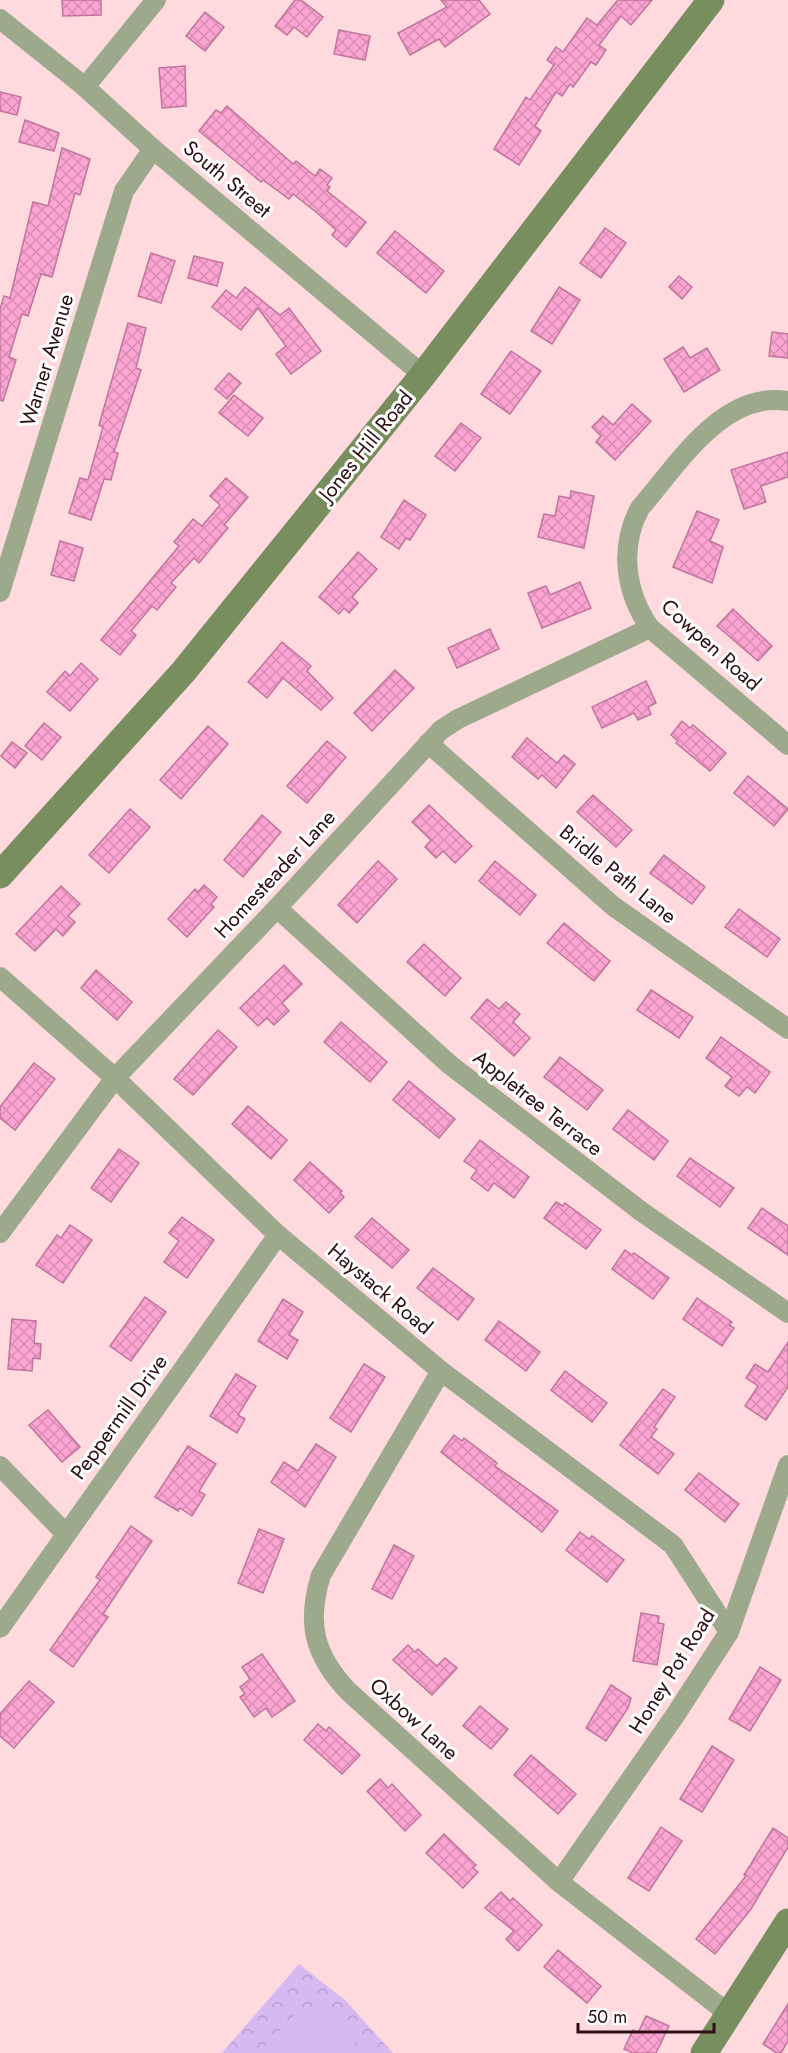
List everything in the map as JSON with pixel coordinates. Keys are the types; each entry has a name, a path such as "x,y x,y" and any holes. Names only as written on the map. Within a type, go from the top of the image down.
{"main road":[{"name":"Jones Hill Road","path":"0,875 184,671 423,375 711,0"},
{"path":"704,2053 788,1922"}],"street":[{"path":"84,87 156,0"},
{"name":"South Street","path":"0,19 84,87 153,149 423,375"},
{"name":"Warner Avenue","path":"0,592 124,191 153,149"},
{"name":"Cowpen Road","path":"788,401 757,403 736,411 711,427 640,508 632,522 628,578 638,611 650,628 788,745"},
{"name":"Homesteader Lane","path":"0,1233 115,1078 277,908 428,743 458,719 650,628"},
{"name":"Bridle Path Lane","path":"428,743 612,906 788,1029"},
{"name":"Appletree Terrace","path":"277,908 449,1064 642,1212 788,1313"},
{"name":"Haystack Road","path":"0,977 115,1078 278,1235 441,1371 673,1545 729,1632"},
{"name":"Peppermill Drive","path":"0,1628 278,1235"},
{"name":"Oxbow Lane","path":"441,1371 327,1561 313,1603 314,1634 325,1662 348,1691 559,1882 729,2014"},
{"path":"0,1466 65,1533"},
{"name":"Honey Pot Road","path":"559,1882 676,1714 729,1632 788,1466"}],"green space":[{"path":"299,1964 346,2001 393,2053 222,2053"},
{"path":"302,2007 320,2007 363,2053 260,2053"}],"building":[{"path":"62,0 101,0 101,15 63,16"},
{"path":"295,0 301,0 323,17 307,37 294,27 287,35 275,26"},
{"path":"441,0 479,0 490,14 445,47 439,39 410,55 398,33 447,7"},
{"path":"618,0 652,0 631,25 621,16 599,45 606,50 596,65 591,62 573,87 570,84 562,96 556,92 535,126 541,131 519,165 494,149 526,97 530,100 554,65 547,60 556,47 563,52 587,18 597,25"},
{"path":"205,12 224,27 205,51 186,36"},
{"path":"339,30 370,36 365,60 334,54"},
{"path":"185,66 186,106 162,108 159,68"},
{"path":"0,92 21,97 17,115 0,111"},
{"path":"227,106 293,164 296,161 315,176 320,169 332,178 327,185 330,187 327,191 366,222 346,247 332,235 336,230 316,212 293,194 289,199 263,180 261,182 199,131 216,110 221,113"},
{"path":"25,120 59,133 54,151 19,142"},
{"path":"62,148 90,159 80,195 75,193 52,277 41,274 28,316 22,314 9,357 16,360 3,401 0,400 0,309 4,296 10,298 33,202 48,206"},
{"path":"605,228 626,243 601,278 580,263"},
{"path":"395,231 444,271 426,293 377,253"},
{"path":"151,253 175,261 161,303 138,296"},
{"path":"194,256 223,263 217,286 188,278"},
{"path":"679,276 692,287 682,299 669,287"},
{"path":"245,287 280,315 289,308 321,351 291,374 276,354 286,346 258,308 241,330 212,307 226,290 236,298"},
{"path":"559,287 580,300 552,344 531,331"},
{"path":"128,323 146,328 136,368 141,370 114,452 118,453 111,480 104,479 91,520 69,513 80,478 88,480 103,427 99,425"},
{"path":"772,332 788,334 788,358 769,356"},
{"path":"683,347 690,358 707,348 720,370 684,392 664,359"},
{"path":"511,351 541,371 510,414 481,394"},
{"path":"229,373 241,383 227,399 215,389"},
{"path":"234,395 263,418 248,436 219,413"},
{"path":"632,404 651,421 615,460 596,442 601,436 592,427 603,416 613,425"},
{"path":"461,423 481,438 455,471 435,456"},
{"path":"788,452 788,477 761,486 766,502 744,509 731,470"},
{"path":"226,478 248,497 224,525 228,528 199,563 194,558 171,583 176,587 157,610 152,606 131,631 136,635 120,655 101,640 179,546 174,542 193,519 202,526 220,505 210,496"},
{"path":"571,491 594,496 584,548 538,537 544,514 555,516 559,496 570,498"},
{"path":"404,500 426,515 410,540 406,538 399,549 381,537"},
{"path":"697,511 719,520 710,541 723,547 712,583 673,567"},
{"path":"60,541 83,548 74,581 51,575"},
{"path":"358,552 377,569 352,597 358,603 349,613 344,608 339,614 319,597"},
{"path":"580,582 591,608 542,628 528,593 546,586 550,595"},
{"path":"733,609 772,646 758,661 717,626"},
{"path":"490,629 499,649 457,668 448,648"},
{"path":"282,642 311,666 307,671 333,698 321,710 283,678 267,698 248,682"},
{"path":"81,663 98,679 70,711 47,692 65,671 70,676"},
{"path":"395,670 414,688 372,731 354,713"},
{"path":"646,681 656,703 648,707 651,714 638,720 634,713 602,728 592,707"},
{"path":"682,721 690,728 693,725 726,753 710,771 676,743 678,741 671,735"},
{"path":"44,723 61,737 42,760 25,746"},
{"path":"208,726 228,744 181,799 160,780"},
{"path":"527,738 557,763 564,755 575,764 556,788 542,775 538,779 512,757"},
{"path":"327,741 346,757 307,803 287,786"},
{"path":"12,742 27,753 15,768 1,756"},
{"path":"748,776 788,809 774,826 734,793"},
{"path":"593,795 632,830 616,847 577,812"},
{"path":"429,805 472,846 455,863 443,851 436,858 425,847 431,840 412,822"},
{"path":"130,809 150,827 109,873 89,855"},
{"path":"262,815 281,832 243,877 224,860"},
{"path":"664,855 705,887 692,904 650,873"},
{"path":"378,861 397,879 357,923 338,905"},
{"path":"495,861 536,895 520,915 479,881"},
{"path":"204,885 217,897 211,904 214,907 187,937 168,919 195,889 198,892"},
{"path":"61,886 80,904 68,916 75,922 63,936 56,929 35,951 16,934"},
{"path":"739,909 780,939 767,957 725,927"},
{"path":"564,923 610,961 594,981 547,943"},
{"path":"424,944 461,978 445,996 407,962"},
{"path":"284,965 302,984 282,1003 289,1011 274,1025 267,1018 258,1026 240,1008"},
{"path":"96,970 132,1002 117,1020 81,988"},
{"path":"651,990 693,1017 679,1038 637,1010"},
{"path":"487,999 499,1009 506,1002 520,1014 513,1022 530,1038 514,1056 471,1018"},
{"path":"341,1022 387,1062 370,1082 324,1042"},
{"path":"218,1030 237,1047 193,1095 174,1079"},
{"path":"721,1037 770,1072 755,1093 747,1087 739,1096 725,1086 732,1077 706,1058"},
{"path":"560,1057 603,1090 587,1110 544,1077"},
{"path":"34,1063 55,1079 15,1130 0,1118 0,1107"},
{"path":"409,1081 455,1119 439,1138 393,1100"},
{"path":"248,1106 287,1140 271,1159 232,1124"},
{"path":"628,1110 668,1141 654,1160 613,1129"},
{"path":"480,1140 529,1177 514,1198 494,1183 488,1191 471,1178 477,1170 464,1161"},
{"path":"119,1149 139,1163 111,1202 91,1188"},
{"path":"690,1158 734,1188 720,1207 677,1176"},
{"path":"310,1162 342,1191 340,1193 344,1197 329,1213 294,1180"},
{"path":"556,1202 563,1206 565,1203 601,1230 586,1249 544,1218"},
{"path":"762,1208 788,1226 788,1255 748,1228"},
{"path":"182,1217 214,1240 187,1278 164,1262 179,1241 169,1233"},
{"path":"372,1218 409,1250 392,1268 355,1237"},
{"path":"70,1225 92,1240 63,1283 36,1265 57,1235 61,1238"},
{"path":"625,1250 632,1255 634,1253 669,1278 653,1299 612,1269"},
{"path":"433,1268 474,1299 458,1320 417,1288"},
{"path":"145,1297 166,1312 131,1361 110,1346"},
{"path":"697,1298 732,1322 729,1325 734,1328 722,1346 683,1319"},
{"path":"283,1299 303,1312 289,1335 298,1340 287,1359 258,1341"},
{"path":"12,1319 36,1321 34,1343 41,1344 40,1359 33,1358 32,1371 8,1369"},
{"path":"499,1321 540,1352 526,1371 485,1340"},
{"path":"788,1342 788,1387 766,1420 745,1406 758,1386 746,1378 755,1364 768,1372"},
{"path":"364,1364 385,1377 351,1432 330,1418"},
{"path":"565,1371 607,1403 592,1422 551,1390"},
{"path":"236,1374 256,1386 238,1415 245,1419 237,1433 210,1416"},
{"path":"663,1389 675,1397 654,1427 657,1429 651,1437 674,1454 658,1474 620,1445"},
{"path":"48,1410 80,1447 62,1462 29,1425"},
{"path":"454,1435 462,1441 464,1438 497,1463 495,1466 558,1511 542,1532 441,1452"},
{"path":"316,1444 336,1457 305,1507 271,1482 284,1462 298,1471"},
{"path":"188,1446 216,1464 199,1491 205,1495 192,1516 180,1508 178,1511 155,1497"},
{"path":"699,1473 739,1504 725,1522 685,1490"},
{"path":"131,1526 152,1541 103,1614 108,1617 73,1667 50,1650 100,1580 96,1577"},
{"path":"259,1529 284,1539 263,1593 238,1583"},
{"path":"580,1532 589,1539 592,1536 624,1560 607,1582 566,1550"},
{"path":"394,1545 414,1556 392,1599 372,1589"},
{"path":"641,1613 659,1616 658,1623 664,1624 657,1665 633,1661"},
{"path":"408,1645 415,1652 418,1649 437,1666 445,1658 457,1668 432,1695 393,1660"},
{"path":"262,1654 295,1701 272,1717 266,1708 254,1717 240,1697 245,1694 240,1687 250,1679 242,1667"},
{"path":"760,1667 781,1680 750,1731 729,1719"},
{"path":"29,1681 54,1702 14,1748 0,1736 0,1714"},
{"path":"611,1685 631,1698 628,1708 606,1741 586,1728"},
{"path":"480,1706 508,1729 491,1749 463,1726"},
{"path":"318,1724 326,1731 329,1727 360,1755 342,1774 304,1740"},
{"path":"712,1746 734,1760 702,1812 680,1799"},
{"path":"531,1755 576,1794 558,1814 514,1775"},
{"path":"380,1779 388,1788 392,1784 421,1815 405,1831 367,1791"},
{"path":"661,1827 682,1841 649,1891 628,1878"},
{"path":"773,1828 788,1838 788,1847 751,1909 715,1954 696,1939 746,1876 744,1875"},
{"path":"444,1834 476,1865 473,1868 478,1872 463,1888 426,1853"},
{"path":"501,1892 510,1901 513,1898 542,1925 518,1951 506,1939 514,1931 485,1908"},
{"path":"558,1950 601,1986 587,2003 544,1967"},
{"path":"788,2004 788,2041 781,2053 777,2053 763,2044"},
{"path":"646,2016 669,2026 656,2053 633,2053 624,2049 633,2030 638,2033"}]}
